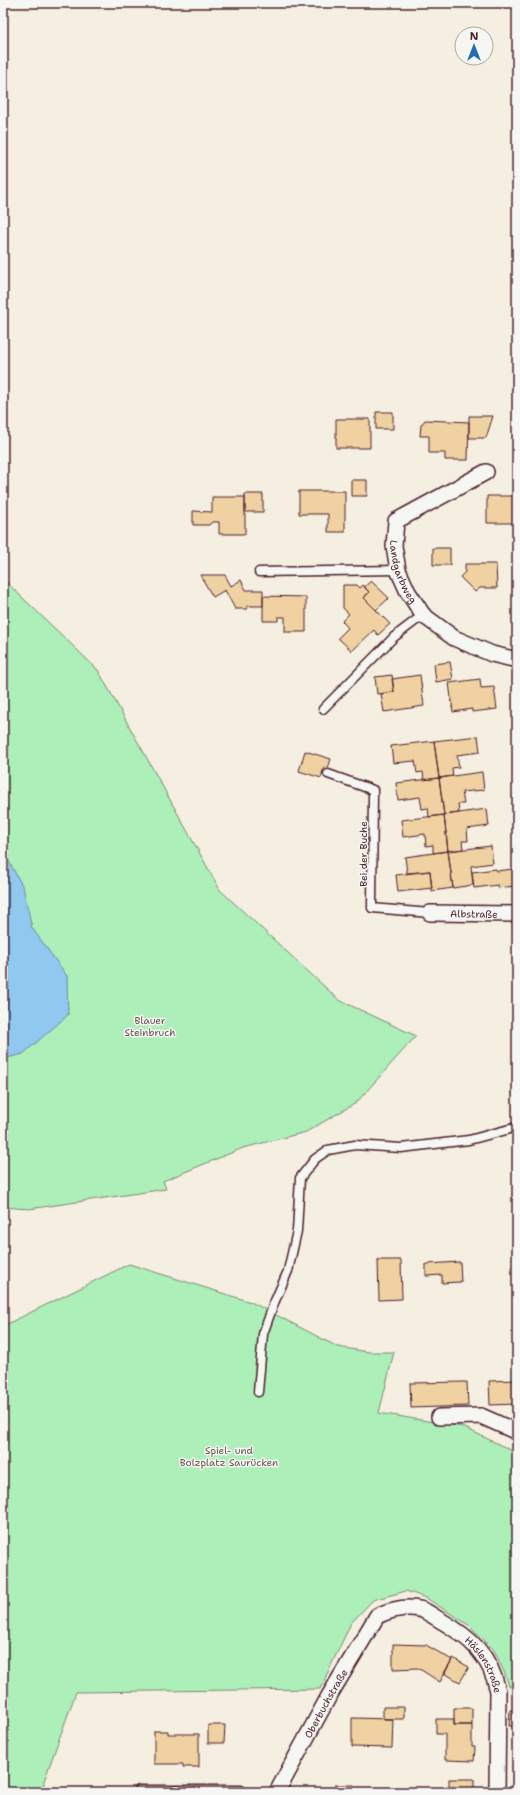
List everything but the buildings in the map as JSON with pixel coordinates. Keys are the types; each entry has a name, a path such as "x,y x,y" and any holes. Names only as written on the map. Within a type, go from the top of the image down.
{"street":[{"name":"Landgarbweg","path":"486,472 396,520 394,546 398,570 408,592 423,616 454,638 492,654 517,660"},
{"name":"Albstraße","path":"430,913 517,914"},
{"path":"439,1417 481,1416 517,1432"},
{"name":"Häslenstraße","path":"377,1616 390,1610 405,1607 420,1609 461,1633 483,1653 495,1675 498,1691 497,1792"},
{"name":"Oberbuchstraße","path":"277,1792 329,1696 377,1616"}],"lane":[{"path":"259,572 398,570"},
{"path":"323,709 394,637 423,616"},
{"name":"Bei der Buche","path":"328,774 373,790 372,908 430,913"},
{"path":"258,1392 263,1334 274,1303 288,1271 297,1231 300,1178 315,1159 328,1150 355,1145 401,1148 469,1140 517,1127"},
{"path":"139,1790 241,1790 244,1792"}],"green space":[{"name":"Blauer Steinbruch","path":"3,579 98,670 220,890 339,1000 416,1036 356,1103 306,1132 243,1148 163,1181 166,1189 29,1209 3,1207"},
{"name":"Spiel- und Bolzplatz Saurücken","path":"129,1264 251,1302 338,1347 368,1352 394,1352 379,1413 463,1427 517,1453 517,1686 509,1686 494,1650 470,1626 426,1598 406,1591 373,1600 351,1623 320,1689 76,1692 44,1781 44,1792 3,1792 3,1326"}],"water":[{"path":"3,851 23,887 32,928 67,976 68,1015 23,1054 3,1059"}]}
